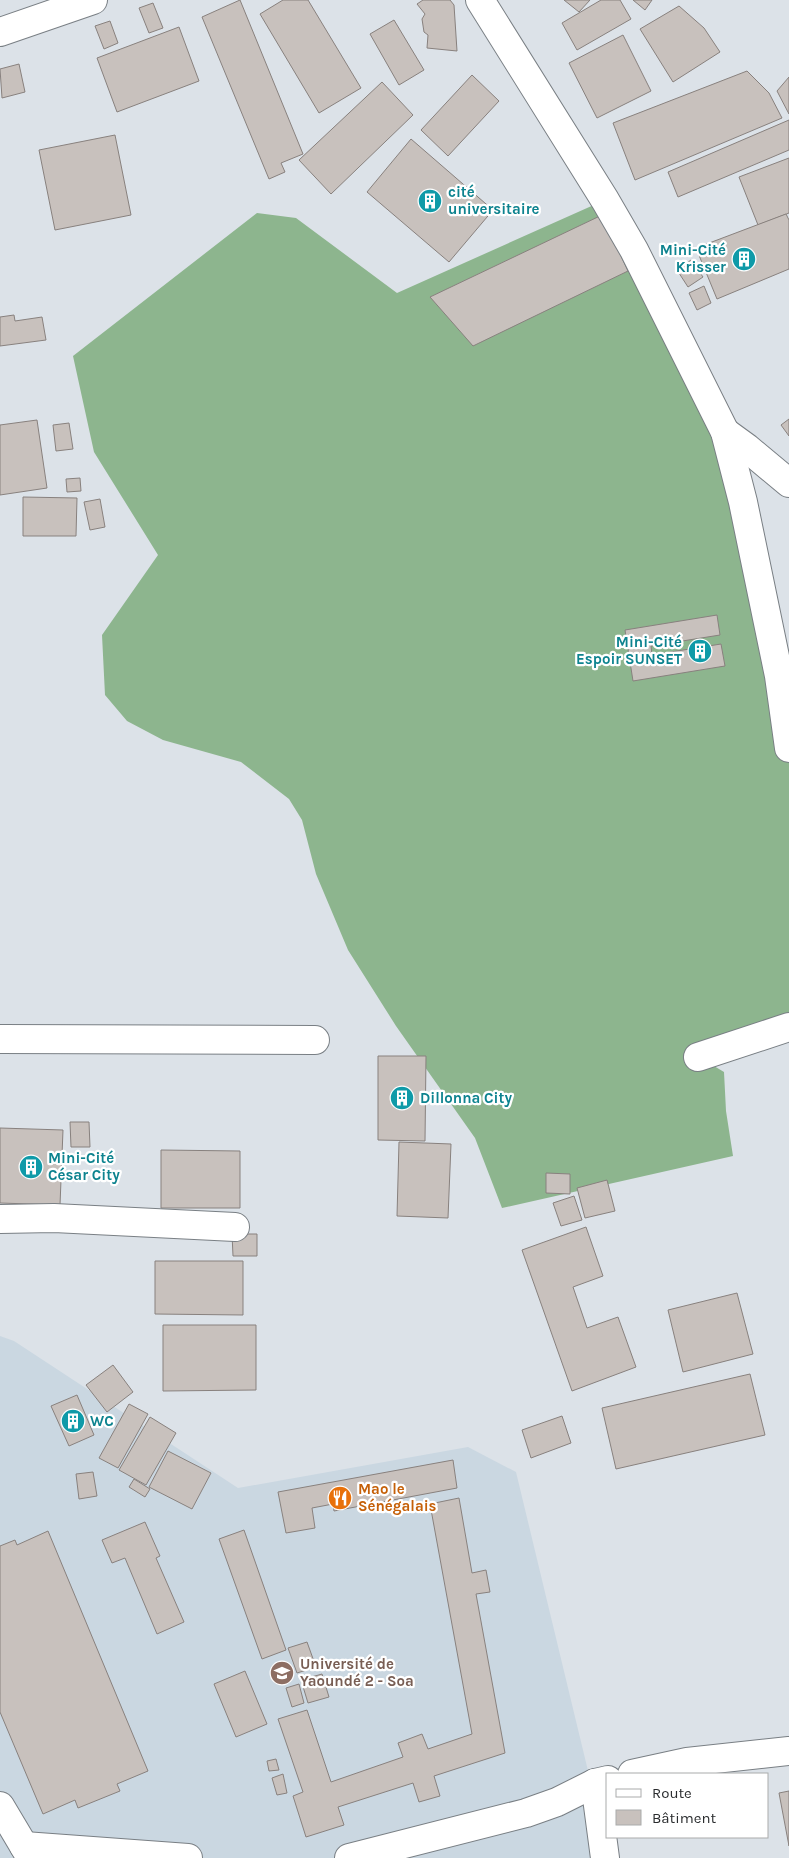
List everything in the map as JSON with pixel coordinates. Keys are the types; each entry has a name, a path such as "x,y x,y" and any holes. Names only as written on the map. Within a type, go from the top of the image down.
{"street":[{"path":"0,32 93,0"},
{"path":"480,0 605,200 634,250 725,432 744,502 779,676 789,748"},
{"path":"725,432 789,483"},
{"path":"698,1057 789,1027"},
{"path":"0,1039 315,1040"},
{"path":"0,1219 54,1218 236,1227"},
{"path":"637,1773 687,1762 789,1751"},
{"path":"349,1858 526,1813 556,1802 602,1781 605,1858"},
{"path":"0,1806 28,1852 188,1858"}],"shaded area":[{"name":"Université de Yaoundé 2 - Soa","path":"0,1336 14,1341 238,1488 468,1447 516,1472 609,1858 0,1858"}],"green space":[{"path":"605,200 719,416 789,748 789,1027 699,1057 724,1072 726,1111 733,1156 502,1208 475,1138 396,1026 348,950 316,874 302,820 289,799 241,762 163,740 127,721 105,695 102,635 158,555 94,452 73,356 257,213 296,218 397,293"}],"building":[{"path":"240,0 303,154 281,163 285,172 269,179 202,17"},
{"path":"283,0 308,0 361,88 319,113 260,14"},
{"path":"423,0 450,0 454,5 457,51 427,48 428,35 424,32 422,19 425,14 417,4"},
{"path":"564,0 590,0 579,12"},
{"path":"601,0 620,0 631,19 577,50 562,23"},
{"path":"633,0 652,0 645,10"},
{"path":"153,3 163,28 149,33 139,8"},
{"path":"679,6 704,28 720,52 673,82 640,29"},
{"path":"394,20 424,70 399,85 370,34"},
{"path":"110,21 118,43 104,49 95,26"},
{"path":"179,27 199,81 117,112 97,58"},
{"path":"623,35 651,91 597,118 569,63"},
{"path":"19,64 25,92 2,98 0,69"},
{"path":"747,71 769,93 782,118 635,180 613,123"},
{"path":"472,75 499,101 448,156 421,130"},
{"path":"789,77 789,114 777,91"},
{"path":"382,82 413,115 331,194 299,160"},
{"path":"789,120 789,150 678,197 668,172"},
{"path":"115,135 131,215 55,230 39,150"},
{"name":"cité universitaire","path":"411,139 493,210 449,262 367,192"},
{"path":"789,158 789,213 758,225 739,177"},
{"name":"Mini-Cité Krisser","path":"786,214 789,220 789,269 717,299 696,248"},
{"path":"602,215 628,271 473,346 430,297"},
{"path":"691,260 703,277 688,287 677,270"},
{"path":"704,286 711,303 697,310 689,293"},
{"path":"14,315 15,321 42,317 46,340 0,346 0,317"},
{"path":"789,419 789,436 781,425"},
{"path":"37,420 47,488 0,495 0,425"},
{"path":"69,423 73,449 56,451 53,425"},
{"path":"80,478 81,491 67,492 66,479"},
{"path":"23,497 77,498 76,536 23,536"},
{"path":"100,499 105,527 90,530 84,502"},
{"name":"Mini-Cité Espoir SUNSET","path":"717,615 720,635 651,646 652,655 721,644 725,666 633,681 625,630"},
{"name":"Dillonna City","path":"378,1056 426,1056 425,1141 378,1140"},
{"path":"70,1122 89,1122 90,1147 71,1147"},
{"name":"Mini-Cité César City","path":"0,1128 63,1130 60,1205 0,1203"},
{"path":"399,1142 451,1144 448,1218 397,1216"},
{"path":"161,1150 240,1151 240,1208 161,1208"},
{"path":"546,1173 570,1174 570,1194 546,1193"},
{"path":"607,1180 615,1211 585,1218 577,1188"},
{"path":"574,1196 582,1220 561,1226 553,1203"},
{"path":"586,1227 603,1276 573,1287 587,1328 618,1317 636,1367 572,1391 522,1250"},
{"path":"232,1234 257,1234 257,1256 233,1256"},
{"path":"155,1261 243,1261 243,1315 155,1314"},
{"path":"737,1293 753,1354 683,1372 668,1310"},
{"path":"163,1325 256,1325 256,1390 163,1391"},
{"path":"113,1365 133,1392 107,1412 86,1385"},
{"path":"750,1374 765,1435 616,1469 602,1408"},
{"name":"WC","path":"77,1395 94,1435 69,1446 51,1406"},
{"path":"129,1404 148,1414 118,1468 99,1458"},
{"path":"562,1416 571,1443 531,1458 522,1430"},
{"path":"150,1417 176,1433 146,1485 119,1470"},
{"path":"168,1451 211,1473 192,1509 149,1487"},
{"name":"Mao le Sénégalais","path":"453,1460 457,1488 334,1511 333,1504 312,1508 315,1528 286,1533 278,1492"},
{"path":"93,1472 97,1496 79,1499 76,1474"},
{"path":"134,1479 150,1489 145,1497 129,1487"},
{"path":"459,1498 472,1573 486,1570 490,1592 476,1594 505,1753 434,1776 440,1796 419,1802 413,1783 338,1807 344,1825 306,1837 293,1796 303,1792 278,1719 307,1710 331,1782 403,1757 398,1743 422,1734 428,1749 472,1734 430,1504"},
{"path":"145,1522 160,1556 156,1558 184,1622 157,1634 125,1558 112,1563 102,1540"},
{"path":"244,1530 286,1650 262,1659 219,1539"},
{"path":"48,1531 148,1771 117,1784 120,1791 78,1808 75,1800 43,1814 0,1712 0,1546 15,1540 17,1545"},
{"path":"307,1642 316,1667 297,1673 288,1648"},
{"path":"245,1671 267,1724 236,1737 214,1684"},
{"path":"322,1674 329,1697 308,1703 301,1680"},
{"path":"299,1684 304,1703 292,1707 286,1688"},
{"path":"276,1759 279,1770 269,1771 267,1761"},
{"path":"283,1774 287,1793 277,1795 272,1778"},
{"path":"789,1791 789,1846 779,1793"}],"place":[{"name":"cité universitaire","path":"430,201"},
{"name":"Mini-Cité Krisser","path":"744,259"},
{"name":"Mini-Cité Espoir SUNSET","path":"700,651"},
{"name":"Dillonna City","path":"402,1098"},
{"name":"Mini-Cité César City","path":"31,1167"},
{"name":"WC","path":"73,1421"},
{"name":"Mao le Sénégalais","path":"340,1498"},
{"name":"Université de Yaoundé 2 - Soa","path":"282,1673"}]}
